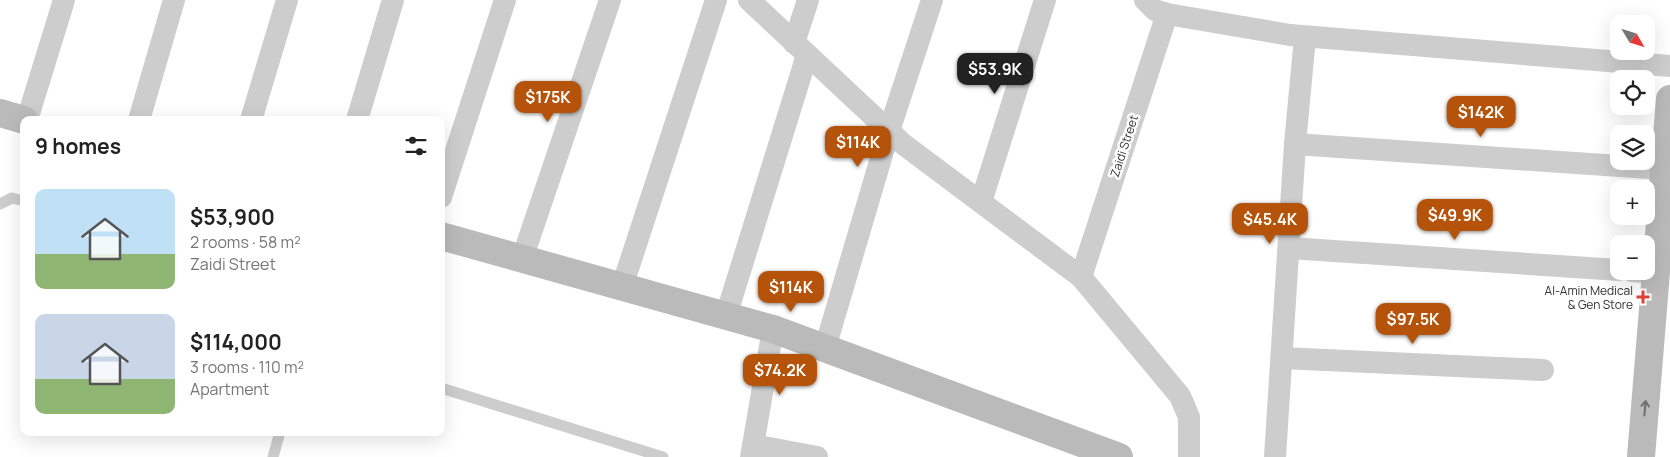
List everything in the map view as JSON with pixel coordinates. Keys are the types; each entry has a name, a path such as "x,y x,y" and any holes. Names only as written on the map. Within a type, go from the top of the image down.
{"street":[{"path":"26,116 64,0"},
{"path":"140,116 174,0"},
{"path":"252,116 287,0"},
{"path":"358,116 393,0"},
{"path":"445,185 505,0"},
{"path":"522,259 610,0"},
{"path":"622,287 716,0"},
{"path":"726,316 801,49 808,0"},
{"path":"825,348 889,131 932,0"},
{"path":"981,202 1045,0"},
{"path":"1145,0 1155,10 1167,14 1304,37 1670,66"},
{"path":"754,3 889,131 1082,277 1180,396 1189,417 1189,457"},
{"name":"Zaidi Street","path":"1082,277 1167,14"},
{"path":"1275,457 1295,144 1304,37"},
{"path":"1651,235 1664,169 1670,99"},
{"path":"0,113 20,119"},
{"path":"1295,144 1664,169"},
{"path":"445,237 773,329 1119,457"},
{"path":"1289,248 1610,269"},
{"path":"1641,457 1644,280"},
{"path":"773,329 752,451 816,457"},
{"path":"1282,358 1543,370"}],"lane":[{"path":"0,204 12,198 20,200"},
{"path":"445,389 663,457"},
{"path":"273,457 279,436"}],"place":[{"name":"Al-Amin Medical & Gen Store","path":"1643,297"}]}
